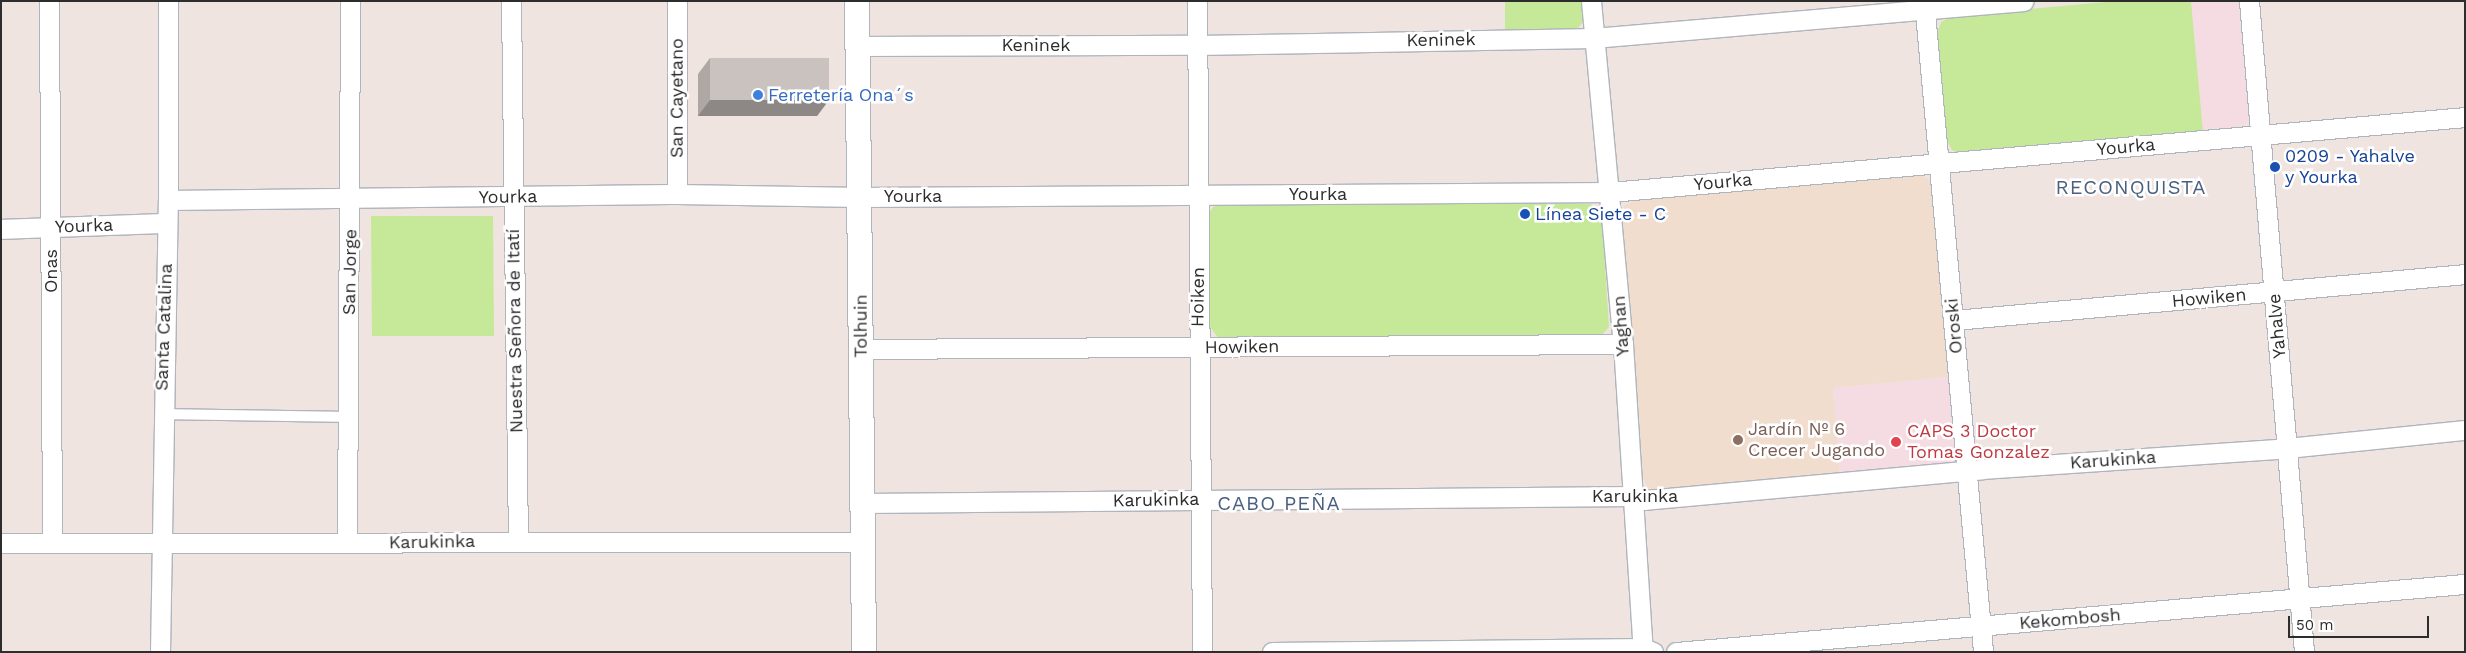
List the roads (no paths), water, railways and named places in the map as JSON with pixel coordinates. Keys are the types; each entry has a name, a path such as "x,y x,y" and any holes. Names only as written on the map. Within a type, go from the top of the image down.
{"street":[{"name":"Onas","path":"49,1 52,541"},
{"name":"Santa Catalina","path":"160,652 162,414 168,200 168,1"},
{"name":"San Jorge","path":"347,542 350,1"},
{"name":"Nuestra Señora de Itatí","path":"511,1 518,541"},
{"name":"San Cayetano","path":"677,1 677,194"},
{"name":"Tolhuin","path":"857,1 864,652"},
{"name":"Hoiken","path":"1197,1 1198,348 1202,652"},
{"name":"Yaghan","path":"1591,1 1623,344 1632,496 1646,651"},
{"name":"Keninek","path":"858,46 1197,45 1594,38 1924,6 2023,1"},
{"name":"Yahalve","path":"2249,1 2304,652"},
{"name":"Oroski","path":"1924,6 1983,652"},
{"name":"Yourka","path":"168,200 350,200 677,194 860,197 1610,192 2465,117"},
{"name":"Yourka","path":"1,229 167,223"},
{"name":"Howiken","path":"1954,320 2465,274"},
{"name":"Howiken","path":"862,350 1623,344"},
{"name":"Karukinka","path":"863,503 1632,496 1644,500 1967,472 2287,448 2465,430"},
{"name":"Karukinka","path":"1,543 52,541 862,542"},
{"name":"Kekombosh","path":"1676,652 2300,600 2465,584"},
{"path":"1272,652 1646,651"}],"lane":[{"path":"162,414 348,417"}],"place":[{"name":"Ferretería Ona´s","path":"758,95"},
{"name":"0209 - Yahalve y Yourka","path":"2275,167"},
{"name":"Línea Siete - C","path":"1525,214"},
{"name":"Jardín Nº 6 Crecer Jugando","path":"1738,440"},
{"name":"CAPS 3 Doctor Tomas Gonzalez","path":"1896,442"}],"district":[{"name":"RECONQUISTA","path":"2131,187"},
{"name":"CABO PEÑA","path":"1279,503"}]}
